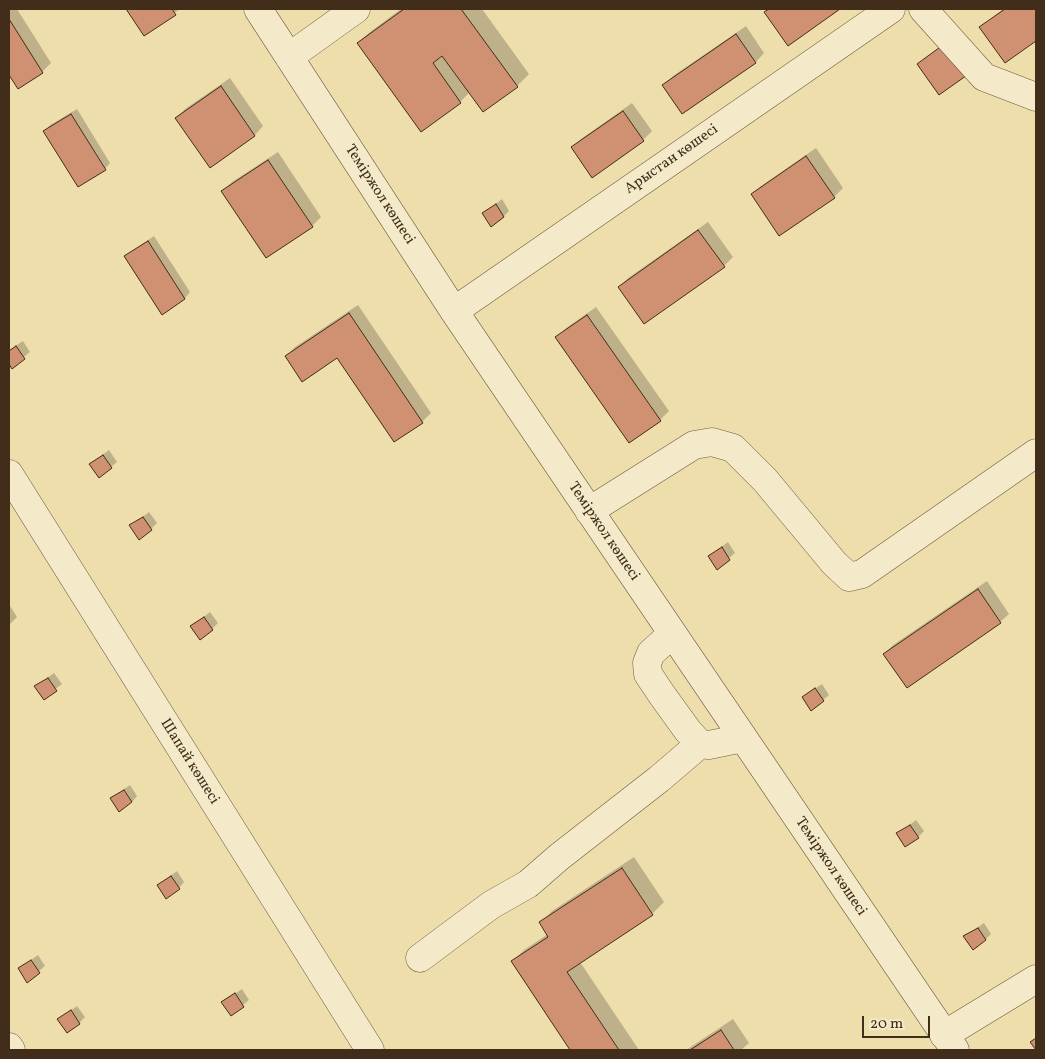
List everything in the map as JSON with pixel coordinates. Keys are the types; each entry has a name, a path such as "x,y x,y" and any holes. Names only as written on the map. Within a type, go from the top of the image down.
{"street":[{"name":"Теміржол көшесі","path":"258,9 454,311 949,1043"},
{"path":"289,57 356,9"},
{"name":"Арыстан көшесі","path":"454,311 890,9"},
{"path":"923,9 984,77 1036,96"},
{"path":"589,511 694,445 712,442 733,448 765,480 834,563 849,577 862,574 1036,453"},
{"name":"Шапай көшесі","path":"9,474 370,1050"},
{"path":"672,634 651,653 646,663 648,674 688,732 700,744 709,745 743,738"},
{"path":"420,958 491,905 528,884 700,744"},
{"path":"949,1043 1036,979"}],"building":[{"path":"126,9 172,9 176,15 144,36"},
{"path":"404,9 461,9 518,87 483,112 442,56 433,63 461,103 421,132 357,43"},
{"path":"769,9 840,9 788,46 764,12"},
{"path":"1005,9 1036,9 1036,41 1005,63 979,27"},
{"path":"9,19 43,73 18,89 9,75"},
{"path":"736,34 756,63 682,114 662,85"},
{"path":"947,42 970,73 939,95 917,64"},
{"path":"221,86 255,136 210,168 175,118"},
{"path":"623,111 644,141 592,178 571,147"},
{"path":"71,114 106,170 78,187 43,131"},
{"path":"806,156 835,198 779,236 751,194"},
{"path":"268,160 313,227 266,258 221,191"},
{"path":"496,204 504,217 491,227 482,213"},
{"path":"698,230 725,267 644,324 618,287"},
{"path":"148,241 185,299 162,315 124,256"},
{"path":"349,313 423,423 394,442 337,358 302,382 285,356"},
{"path":"587,315 661,421 629,443 555,337"},
{"path":"16,346 25,359 12,369 9,364 9,351"},
{"path":"103,455 112,468 99,478 89,464"},
{"path":"143,517 152,530 139,540 129,525"},
{"path":"722,547 730,560 717,570 708,556"},
{"path":"978,589 1001,623 907,688 883,654"},
{"path":"204,617 213,630 200,640 190,626"},
{"path":"48,678 57,691 44,700 34,686"},
{"path":"815,688 824,701 811,711 802,697"},
{"path":"124,790 132,802 119,812 110,798"},
{"path":"910,825 919,838 905,847 896,833"},
{"path":"622,868 653,915 567,972 619,1050 570,1050 511,961 548,937 539,922"},
{"path":"171,876 180,889 166,899 157,885"},
{"path":"978,928 986,940 973,950 963,936"},
{"path":"31,960 40,973 27,983 18,968"},
{"path":"235,993 244,1007 231,1016 221,1002"},
{"path":"71,1010 80,1024 67,1033 57,1019"},
{"path":"721,1030 734,1050 690,1050"},
{"path":"1036,1038 1036,1050 1030,1042"}]}
